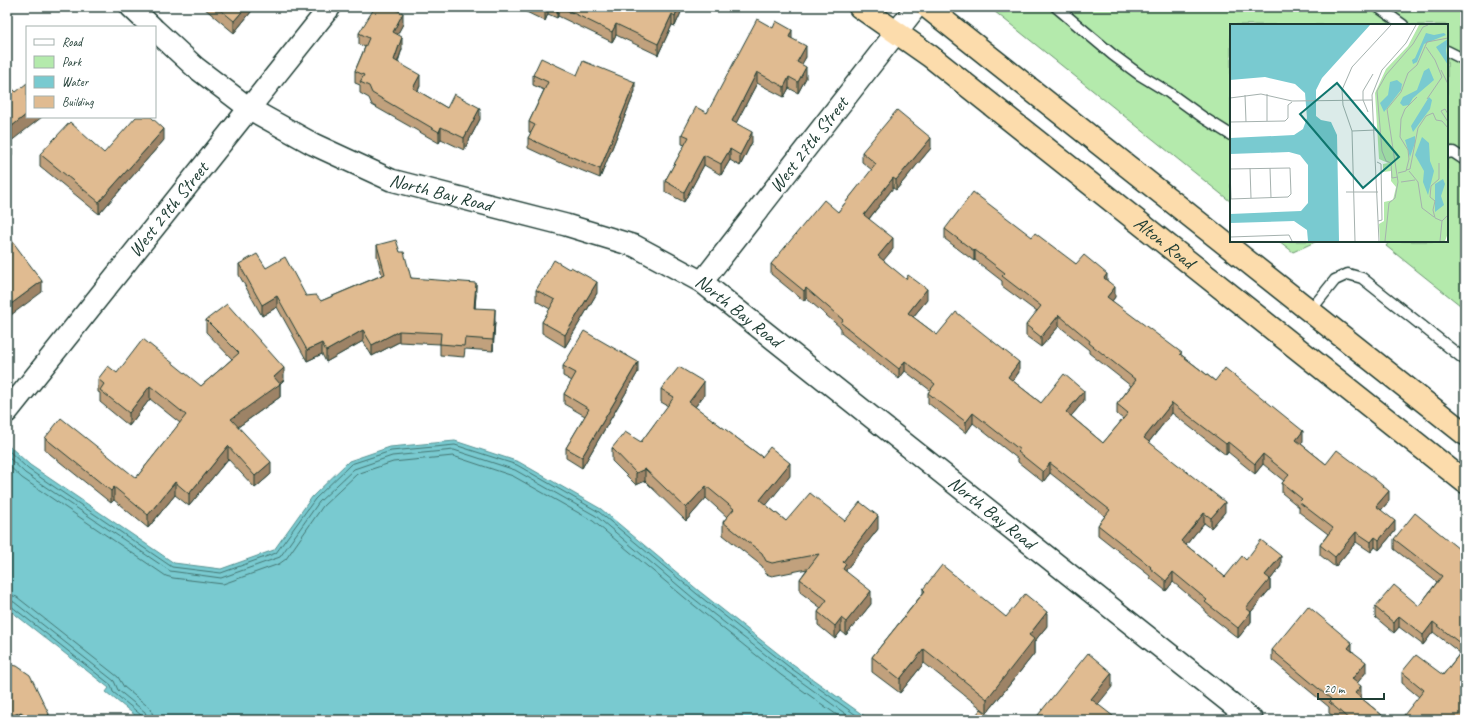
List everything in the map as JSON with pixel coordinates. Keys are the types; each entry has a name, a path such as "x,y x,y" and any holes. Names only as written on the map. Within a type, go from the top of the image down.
{"highway":[{"name":"Alton Road","path":"860,7 897,31 936,60 1465,482"},
{"name":"Alton Road","path":"927,7 1465,434"}],"street":[{"path":"131,7 151,26"},
{"name":"West 29th Street","path":"7,412 330,7"},
{"name":"West 27th Street","path":"702,282 916,7"},
{"name":"North Bay Road","path":"156,31 194,67 250,109 313,144 392,180 566,225 636,246 702,282 1252,720"}],"lane":[{"path":"1056,7 1113,55 1140,75 1168,92 1230,134"},
{"path":"1378,7 1402,24"},
{"path":"1448,52 1465,60"},
{"path":"1448,153 1453,152 1465,160"},
{"path":"1310,311 1335,280 1348,274 1362,278 1465,360"}],"green space":[{"path":"989,7 1465,7 1465,309 1386,246 1389,242 1448,242 1448,24 1230,24 1230,201"},
{"path":"1280,242 1315,242 1293,252"}],"water":[{"path":"455,441 519,462 601,509 699,591 790,663 870,720 141,720 106,692 109,688 7,608 7,444 30,465 174,563 221,569 274,550 312,497 349,461 390,447"}],"building":[{"path":"217,7 246,7 234,21"},
{"path":"375,7 390,7 403,13 393,32 402,37 394,60 420,75 413,88 447,108 454,94 480,108 464,138 441,127 439,132 372,93 369,86 360,82 364,75 355,71 369,38 359,33"},
{"path":"538,7 547,7 545,10"},
{"path":"561,7 678,7 675,16 672,14 658,44 616,24 612,32"},
{"path":"757,19 773,28 776,21 792,30 789,37 806,46 797,62 806,67 798,82 789,77 784,87 757,72 732,121 752,132 740,155 730,149 721,164 704,155 684,192 665,181 689,137 682,134 696,107 707,113"},
{"path":"541,58 577,75 583,61 635,82 600,169 528,138 535,125 529,122 548,82 533,75"},
{"path":"26,84 26,115 7,130 7,90 11,87 16,92"},
{"path":"897,110 931,138 896,180 893,178 864,215 893,238 878,256 906,279 908,275 927,289 908,313 937,335 956,312 1019,362 1008,377 1041,403 1064,374 1084,391 1066,412 1103,443 1128,413 1117,404 1136,380 1089,343 1090,341 1059,315 1041,337 1026,325 1041,306 1002,276 1005,273 945,229 973,192 1032,237 1035,233 1076,264 1084,255 1107,274 1104,278 1115,287 1107,297 1182,353 1180,354 1215,381 1225,368 1303,431 1296,440 1326,464 1337,450 1389,491 1376,506 1395,521 1379,540 1375,537 1371,542 1356,532 1335,557 1320,545 1333,528 1299,502 1302,499 1282,483 1289,475 1263,454 1255,464 1228,442 1226,444 1172,403 1144,438 1225,502 1211,518 1204,513 1181,541 1225,577 1242,556 1246,560 1261,540 1281,556 1265,575 1270,579 1246,608 1251,612 1238,628 1205,602 1207,600 1173,572 1166,581 1150,568 1151,567 1098,525 1110,510 1050,463 1043,472 1018,452 1020,450 973,413 966,422 928,393 935,384 905,361 899,369 841,323 843,320 806,288 804,291 771,264 824,200 838,212 876,164 862,152"},
{"path":"135,118 152,118 164,129 99,202 40,154 70,122 104,153"},
{"path":"7,135 12,141 7,144"},
{"path":"7,234 42,281 7,307"},
{"path":"396,240 400,252 404,252 411,278 476,283 474,308 495,309 493,340 465,338 464,346 440,344 441,333 399,331 372,345 363,330 326,351 322,343 307,350 277,296 262,305 239,264 257,254 266,268 285,257 306,296 316,295 321,301 385,274 377,245"},
{"path":"554,260 569,269 571,267 597,282 565,335 542,322 555,300 536,290"},
{"path":"227,304 284,368 274,377 280,384 231,419 271,462 255,476 228,446 189,494 175,482 148,515 114,487 111,491 45,438 61,418 136,478 186,415 150,386 129,413 100,390 104,384 98,379 108,366 117,373 143,339 201,386 239,353 206,320"},
{"path":"584,331 638,362 582,457 566,448 589,409 564,394 576,373 563,366"},
{"path":"679,367 704,382 689,402 762,457 770,447 790,463 760,500 786,521 810,493 845,521 860,502 878,516 843,562 846,564 843,569 871,591 846,622 841,618 835,626 818,612 827,600 800,579 819,554 772,563 766,561 762,553 723,522 734,509 706,486 686,508 645,469 636,473 612,448 625,432 641,442 674,397 661,389"},
{"path":"1415,513 1465,554 1465,647 1433,622 1423,635 1399,616 1394,623 1375,607 1394,585 1419,606 1442,576 1394,539"},
{"path":"942,565 1006,617 1025,594 1047,612 1029,635 1034,639 987,699 924,649 900,679 872,657 925,591 923,589"},
{"path":"1308,606 1352,643 1348,648 1366,662 1352,679 1361,686 1355,693 1388,720 1350,720 1329,702 1331,699 1272,650"},
{"path":"1465,647 1465,720 1400,720 1424,690 1402,672 1416,655 1443,675"},
{"path":"1088,653 1112,673 1091,699 1118,720 1034,720"},
{"path":"7,664 17,666 30,675 49,714 45,720 32,720 21,712 7,717"},
{"path":"981,709 995,720 972,720"}]}
